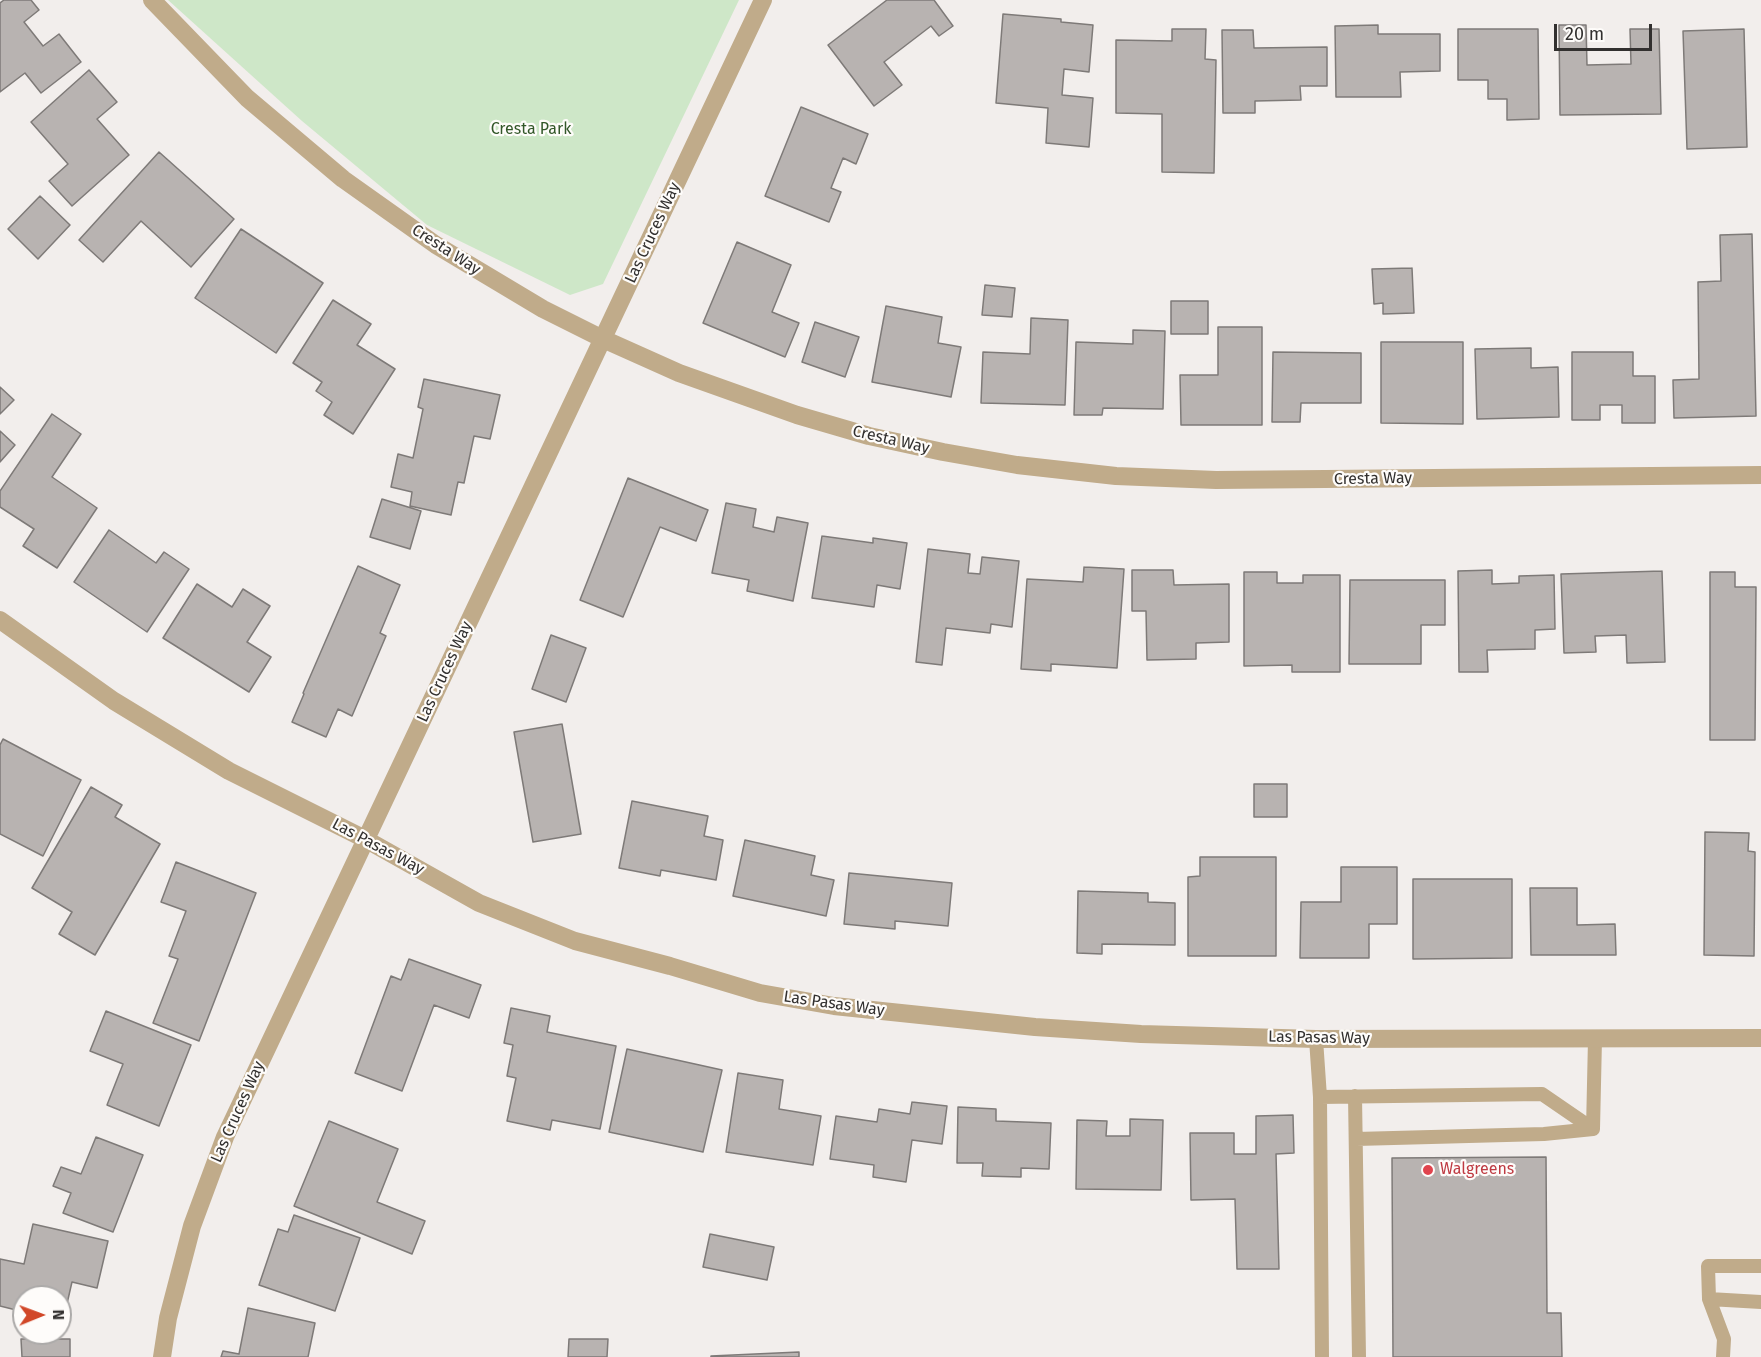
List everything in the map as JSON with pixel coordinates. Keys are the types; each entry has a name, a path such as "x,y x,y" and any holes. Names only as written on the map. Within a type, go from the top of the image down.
{"street":[{"name":"Cresta Way","path":"152,0 247,98 343,179 436,245 543,309 603,339 679,374 797,415 869,436 943,452 1017,465 1116,476 1216,480 1761,475"},
{"name":"Las Cruces Way","path":"162,1357 168,1318 192,1227 225,1137 763,0"},
{"name":"Las Pasas Way","path":"0,620 114,701 229,771 365,839 479,903 575,941 760,993 834,1006 1035,1027 1141,1034 1317,1039 1761,1038"}],"lane":[{"path":"1317,1039 1320,1097 1322,1357"},
{"path":"1593,1129 1595,1039"},
{"path":"1320,1097 1542,1094 1593,1129"},
{"path":"1355,1096 1359,1357"},
{"path":"1356,1138 1544,1134 1593,1129"},
{"path":"1723,1357 1724,1339 1709,1299 1708,1266 1761,1266"},
{"path":"1709,1299 1761,1302"}],"green space":[{"name":"Cresta Park","path":"168,0 739,0 603,284 570,295 427,225 302,121"}],"building":[{"path":"4,0 31,0 39,10 24,22 43,46 59,34 81,62 41,93 25,73 0,92 0,3"},
{"path":"887,0 934,0 953,26 939,36 931,26 884,62 902,85 874,106 828,45"},
{"path":"1003,14 1061,19 1061,22 1093,25 1089,72 1064,69 1062,95 1093,98 1089,147 1046,143 1048,108 996,103"},
{"path":"1378,25 1378,34 1440,34 1440,71 1400,72 1401,97 1336,97 1335,26"},
{"path":"1559,25 1586,25 1587,65 1631,64 1630,29 1659,29 1661,114 1560,115"},
{"path":"1172,29 1206,29 1205,59 1216,60 1214,173 1162,172 1162,114 1116,113 1116,40 1172,41"},
{"path":"1458,29 1538,29 1539,119 1507,120 1507,99 1488,99 1488,80 1458,80"},
{"path":"1744,29 1747,147 1687,149 1683,31"},
{"path":"1222,30 1253,30 1254,48 1327,47 1327,86 1300,86 1301,100 1255,101 1255,113 1223,113"},
{"path":"89,70 117,102 97,119 129,155 72,206 49,181 68,164 31,122"},
{"path":"801,107 868,134 856,164 843,158 831,188 841,192 829,222 765,196"},
{"path":"159,152 234,219 191,267 141,221 103,262 79,240"},
{"path":"40,196 70,225 38,259 8,229"},
{"path":"241,229 323,283 276,353 195,298"},
{"path":"1752,234 1756,416 1674,418 1673,380 1699,379 1698,282 1721,281 1720,235"},
{"path":"737,242 791,265 772,312 799,323 785,357 703,323"},
{"path":"1412,268 1414,313 1383,314 1383,303 1374,304 1372,269"},
{"path":"985,285 1015,288 1012,317 982,315"},
{"path":"333,300 371,324 357,345 395,369 353,434 324,415 332,402 316,391 322,382 293,363"},
{"path":"1171,301 1208,301 1208,334 1171,334"},
{"path":"886,306 942,317 938,343 961,347 951,397 872,382"},
{"path":"1031,318 1068,320 1065,405 981,403 983,352 1030,354"},
{"path":"815,322 859,337 845,377 802,362"},
{"path":"1218,327 1262,327 1262,425 1181,425 1180,375 1218,375"},
{"path":"1133,330 1165,331 1163,409 1103,408 1102,415 1074,415 1076,342 1133,344"},
{"path":"1381,342 1463,342 1463,424 1381,423"},
{"path":"1531,348 1531,368 1558,367 1559,417 1477,419 1475,349"},
{"path":"1273,352 1361,353 1361,403 1301,403 1300,422 1272,422"},
{"path":"1572,352 1633,352 1633,376 1655,376 1655,423 1622,423 1622,405 1600,405 1600,420 1572,420"},
{"path":"424,379 500,395 490,439 474,436 464,483 458,482 451,515 410,506 412,492 391,487 398,454 413,458 423,409 418,407"},
{"path":"0,387 14,400 0,414"},
{"path":"52,414 81,434 52,477 97,508 57,568 23,546 34,529 0,507 0,491"},
{"path":"0,431 15,445 0,462"},
{"path":"628,478 708,510 696,541 660,527 623,617 580,600"},
{"path":"382,499 421,511 410,549 370,537"},
{"path":"726,503 756,509 753,527 774,532 777,517 808,523 793,601 747,591 749,580 712,573"},
{"path":"109,530 156,563 164,552 189,569 147,632 74,582"},
{"path":"822,536 873,543 873,538 907,543 900,589 877,585 874,607 812,598"},
{"path":"928,549 970,554 968,573 980,574 982,557 1019,561 1012,627 991,624 990,633 946,628 942,665 916,662"},
{"path":"358,566 400,585 380,633 386,636 352,716 338,709 326,737 292,722"},
{"path":"1084,567 1124,569 1117,668 1051,664 1051,671 1021,669 1027,579 1083,582"},
{"path":"1132,570 1173,570 1174,585 1229,584 1229,642 1196,643 1196,659 1147,660 1146,611 1132,611"},
{"path":"1492,570 1492,584 1519,583 1519,576 1554,575 1555,629 1535,630 1535,649 1487,650 1488,672 1459,672 1458,571"},
{"path":"1662,571 1665,662 1627,663 1626,635 1595,636 1596,652 1564,653 1561,574"},
{"path":"1244,572 1277,572 1277,583 1303,583 1303,575 1340,575 1340,672 1292,672 1292,665 1244,666"},
{"path":"1710,572 1735,572 1735,587 1756,587 1755,740 1710,740"},
{"path":"1350,580 1445,580 1445,625 1421,625 1421,664 1349,664"},
{"path":"197,584 232,607 243,589 270,606 247,642 271,657 249,692 163,638"},
{"path":"551,635 586,648 566,702 532,689"},
{"path":"562,724 581,834 533,842 514,732"},
{"path":"3,739 81,780 43,856 0,834 0,745"},
{"path":"1254,784 1287,784 1287,817 1254,817"},
{"path":"91,787 122,805 115,817 160,844 95,955 59,934 72,912 32,888"},
{"path":"632,801 708,816 704,836 723,840 716,880 661,870 660,876 619,868"},
{"path":"1705,832 1749,833 1748,851 1755,852 1754,956 1704,955"},
{"path":"745,840 815,856 811,875 834,880 826,916 733,896"},
{"path":"1200,857 1276,857 1276,956 1188,956 1188,877 1200,876"},
{"path":"176,862 256,893 199,1041 153,1023 178,959 169,956 186,911 161,902"},
{"path":"1341,867 1397,867 1397,924 1369,924 1369,958 1300,958 1301,902 1341,902"},
{"path":"849,873 952,883 948,926 895,921 895,929 844,924"},
{"path":"1413,879 1512,879 1512,958 1413,959"},
{"path":"1530,888 1577,888 1577,925 1615,924 1616,955 1531,955"},
{"path":"1078,891 1148,893 1148,902 1175,903 1175,945 1102,944 1102,954 1077,953"},
{"path":"409,959 481,985 469,1018 434,1005 402,1091 355,1073 391,976 401,980"},
{"path":"511,1008 550,1016 547,1032 616,1046 600,1129 552,1120 550,1130 507,1121 516,1078 507,1076 513,1045 504,1043"},
{"path":"106,1011 191,1045 159,1126 107,1105 123,1064 90,1051"},
{"path":"627,1049 722,1070 703,1152 609,1132"},
{"path":"738,1073 783,1080 779,1109 821,1116 813,1165 726,1152"},
{"path":"912,1102 947,1106 942,1144 912,1140 906,1182 873,1177 874,1165 830,1159 836,1116 877,1122 879,1109 910,1114"},
{"path":"958,1107 996,1109 996,1121 1051,1123 1049,1169 1021,1168 1021,1177 982,1176 983,1163 957,1163"},
{"path":"1293,1115 1294,1153 1276,1154 1279,1269 1237,1269 1235,1199 1191,1200 1190,1133 1234,1133 1234,1154 1256,1154 1256,1116"},
{"path":"1130,1119 1163,1120 1161,1190 1076,1189 1077,1120 1107,1121 1106,1136 1130,1136"},
{"path":"329,1121 398,1149 377,1202 425,1221 412,1254 294,1206"},
{"path":"96,1137 143,1155 113,1232 63,1213 71,1193 53,1186 61,1167 81,1174"},
{"name":"Walgreens","path":"1546,1157 1547,1313 1561,1313 1562,1357 1393,1357 1392,1158"},
{"path":"294,1215 360,1238 335,1311 259,1285 278,1229 288,1232"},
{"path":"33,1224 108,1241 97,1288 72,1282 71,1285 12,1285 12,1309 0,1306 0,1259 24,1264"},
{"path":"710,1234 774,1247 767,1280 703,1267"},
{"path":"248,1308 315,1323 308,1357 221,1357 223,1351 239,1354"},
{"path":"569,1339 608,1339 607,1357 568,1357"},
{"path":"21,1345 70,1345 70,1357 22,1357"},
{"path":"799,1352 799,1357 711,1357 711,1356"}],"place":[{"name":"Walgreens","path":"1428,1170"}]}
